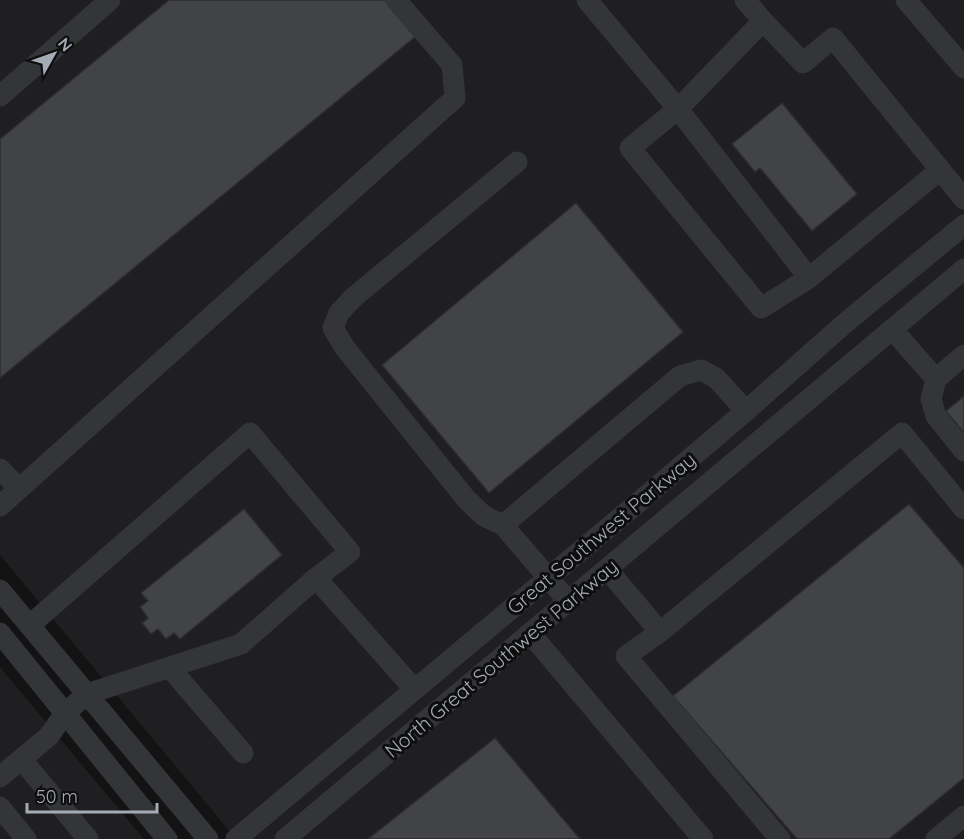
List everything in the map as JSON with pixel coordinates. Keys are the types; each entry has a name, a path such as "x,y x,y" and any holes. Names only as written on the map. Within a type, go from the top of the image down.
{"street":[{"path":"0,96 110,0"},
{"path":"0,506 455,98 452,65 396,0"},
{"path":"587,0 678,109 809,278"},
{"path":"745,0 802,63 833,38 964,199"},
{"path":"906,0 964,68"},
{"path":"763,21 678,109 630,148 761,308 809,278 940,170"},
{"path":"517,162 354,297 339,314 333,328 345,348 467,500 484,516 503,525 568,601"},
{"name":"Great Southwest Parkway","path":"236,839 964,225"},
{"name":"Great Southwest Parkway","path":"716,477 964,269"},
{"path":"892,329 936,380"},
{"path":"964,355 936,380 930,399 936,416 964,451"},
{"path":"503,525 681,376 701,370 716,378 746,411"},
{"path":"0,777 49,736 65,712 87,694 241,644 316,578 350,552 250,433 30,625"},
{"path":"780,839 626,656 660,632 902,433 964,509"},
{"path":"0,469 19,489"},
{"name":"North Great Southwest Parkway","path":"285,839 716,477"},
{"path":"607,570 660,632"},
{"path":"316,578 414,689"},
{"path":"0,590 208,839"},
{"path":"0,633 167,839"},
{"path":"530,633 703,839"},
{"path":"170,668 243,753"},
{"path":"22,760 88,839"},
{"path":"0,807 26,839"},
{"path":"936,839 964,816"}],"shaded area":[{"path":"0,0 964,0 964,839 236,839 0,555"},
{"path":"0,667 144,839 0,839"}],"building":[{"path":"169,0 385,0 415,37 0,378 0,139"},
{"path":"782,103 857,194 812,231 760,168 755,172 732,144"},
{"path":"576,203 683,332 489,493 382,365"},
{"path":"964,396 964,433 946,411"},
{"path":"909,504 964,568 964,778 889,839 797,839 673,696"},
{"path":"244,509 282,555 180,639 174,633 166,639 158,629 151,634 142,623 148,618 140,607 148,601 141,593"},
{"path":"495,738 580,839 368,839"}]}
